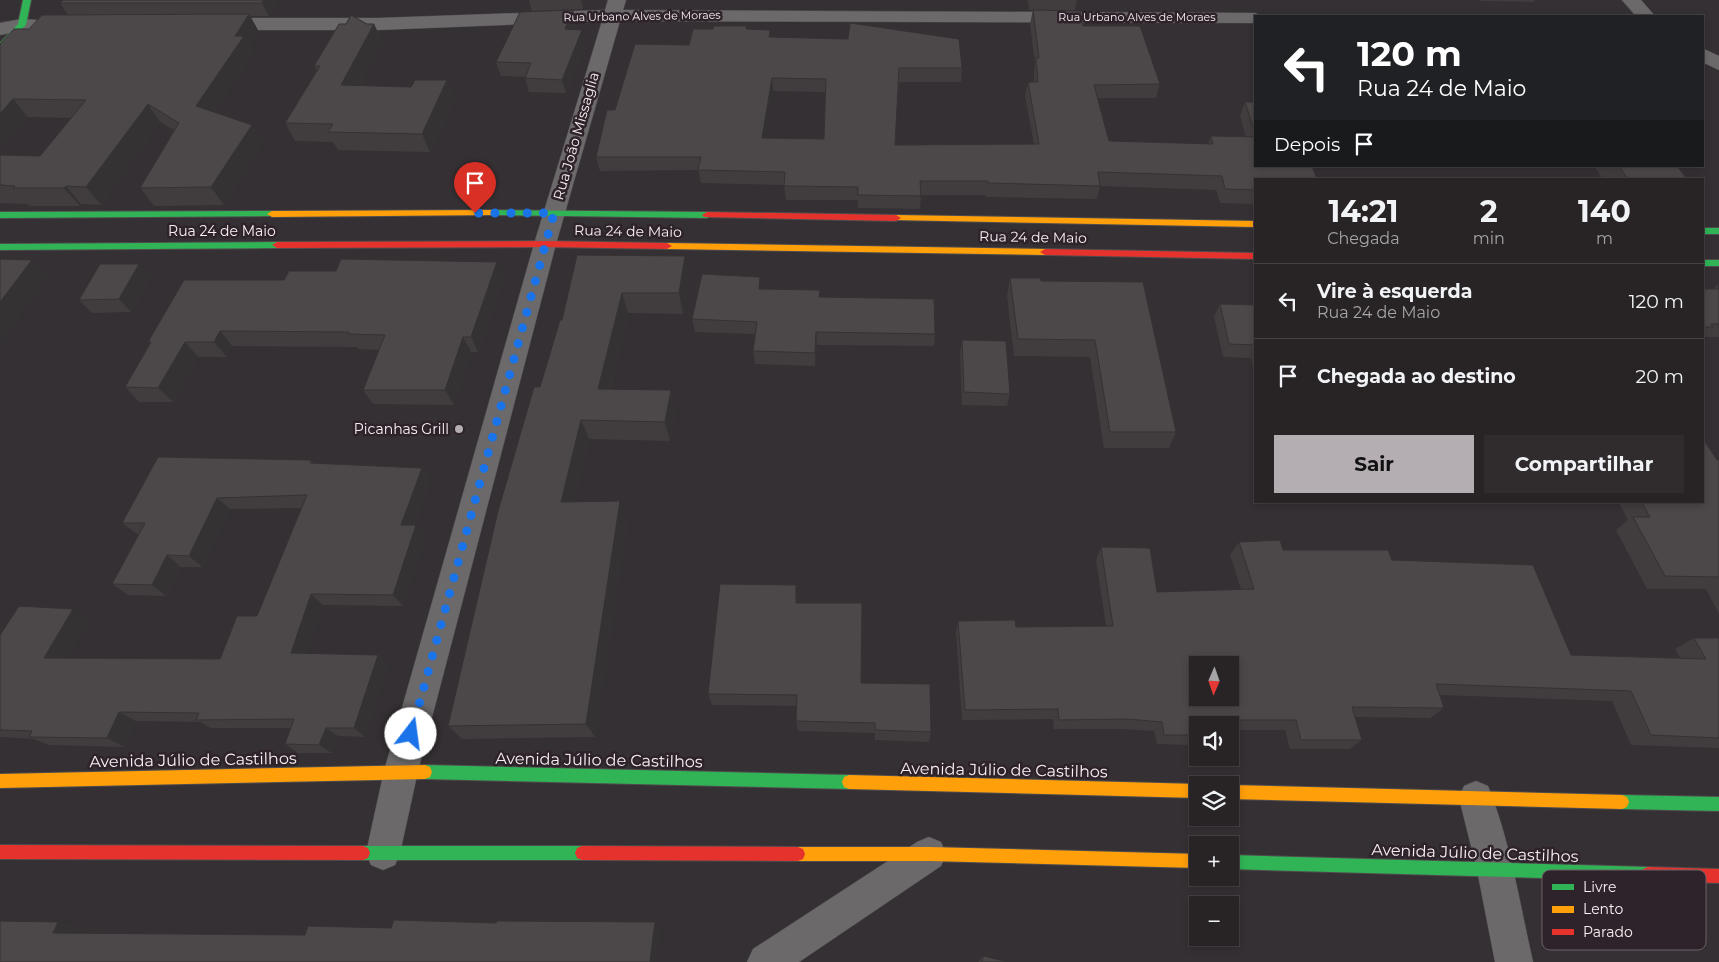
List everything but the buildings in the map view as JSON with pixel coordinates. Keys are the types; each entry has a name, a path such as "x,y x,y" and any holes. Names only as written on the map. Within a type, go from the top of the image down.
{"street":[{"path":"0,47 22,25 27,0"},
{"path":"1260,0 1268,15"},
{"path":"1631,0 1645,15"},
{"name":"Rua Urbano Alves de Moraes","path":"200,24 378,24 614,8 1254,18"},
{"name":"Rua João Missaglia","path":"384,852 401,771 545,244 614,8"},
{"path":"0,29 22,25 62,25"},
{"path":"1704,55 1719,64"},
{"name":"Rua 24 de Maio","path":"0,215 554,213 1254,224"},
{"path":"1704,231 1719,231"},
{"name":"Rua 24 de Maio","path":"0,247 545,244 1254,256"},
{"path":"1704,263 1719,263"},
{"name":"Avenida Júlio de Castilhos","path":"0,781 401,771 1189,791"},
{"path":"1239,792 1719,804"},
{"path":"1476,798 1495,870 1514,962"},
{"path":"0,852 929,854 1189,862"},
{"path":"766,962 929,854"},
{"name":"Avenida Júlio de Castilhos","path":"1239,862 1542,871"},
{"name":"Avenida Júlio de Castilhos","path":"1706,876 1719,876"}],"traffic: fast":[{"path":"0,47 22,25 27,0"},
{"path":"491,213 707,215"},
{"path":"0,215 272,214"},
{"path":"1704,231 1719,231"},
{"path":"0,247 277,245"},
{"path":"1704,263 1719,263"},
{"path":"425,772 849,782"},
{"path":"1622,802 1719,804"},
{"path":"363,853 582,853"},
{"path":"1239,862 1542,871"}],"traffic: slow":[{"path":"272,214 491,213"},
{"path":"896,218 1254,224"},
{"path":"667,246 1045,252"},
{"path":"0,781 425,772"},
{"path":"849,782 1189,791"},
{"path":"1239,792 1622,802"},
{"path":"798,854 929,854 1189,861"}],"traffic: jam":[{"path":"707,215 896,218"},
{"path":"277,245 545,244 667,246"},
{"path":"1045,252 1254,256"},
{"path":"0,852 363,853"},
{"path":"582,853 798,854"},
{"path":"1706,876 1719,876"}],"place":[{"name":"Picanhas Grill","path":"459,429"}],"route":[{"path":"411,734 554,213 475,213"}]}
